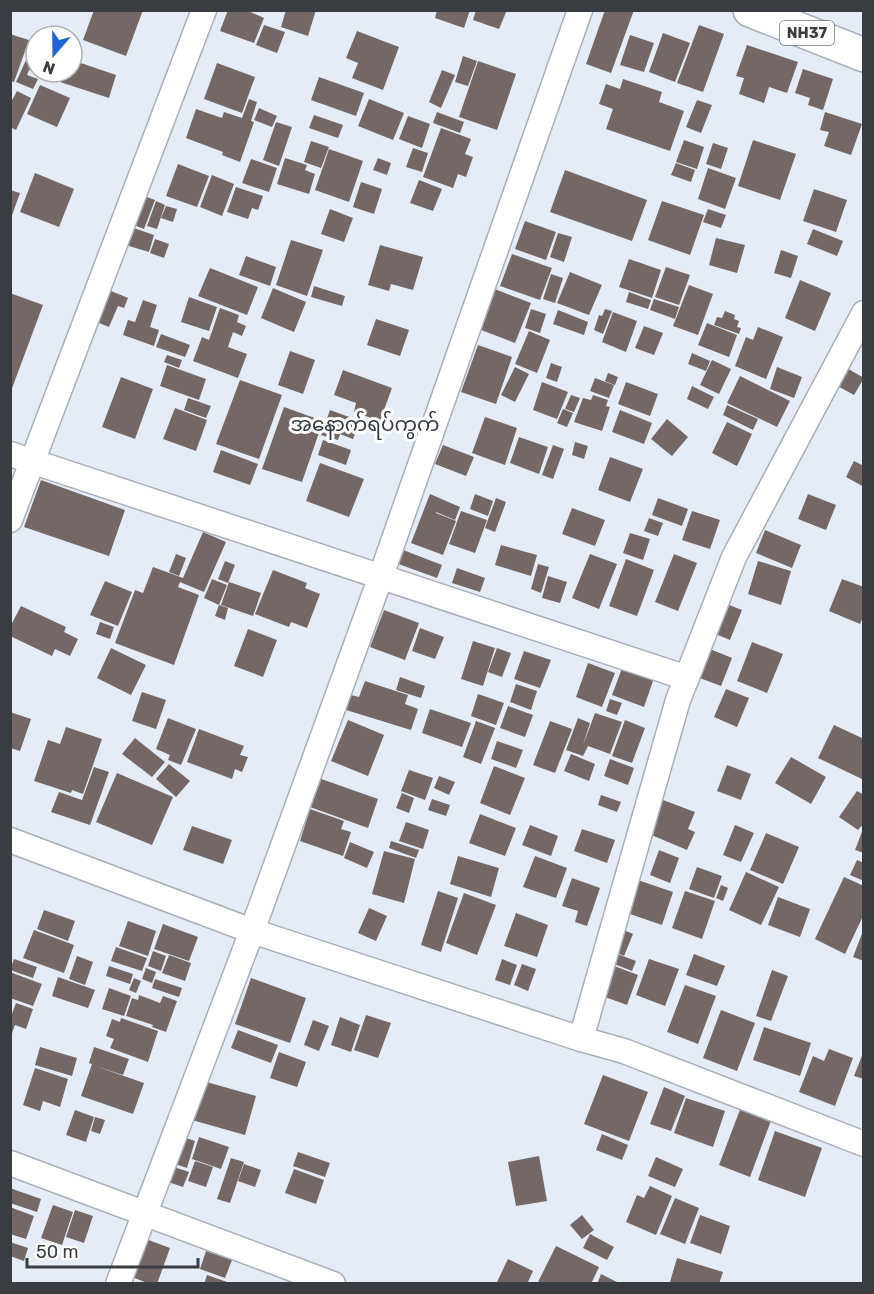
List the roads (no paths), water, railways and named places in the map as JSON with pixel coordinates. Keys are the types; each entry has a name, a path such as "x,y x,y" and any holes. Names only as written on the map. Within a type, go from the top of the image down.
{"highway":[{"name":"NH37","path":"750,10 864,55"}],"street":[{"path":"10,520 21,458 204,10"},
{"path":"118,1284 252,931 381,576 580,10"},
{"path":"581,1039 678,700 734,557 864,313"},
{"path":"21,458 687,678"},
{"path":"10,840 252,931 624,1051 864,1144"},
{"path":"10,1163 333,1284"}],"district":[{"name":"အနောက်ရပ်ကွက်","path":"365,424"}]}
